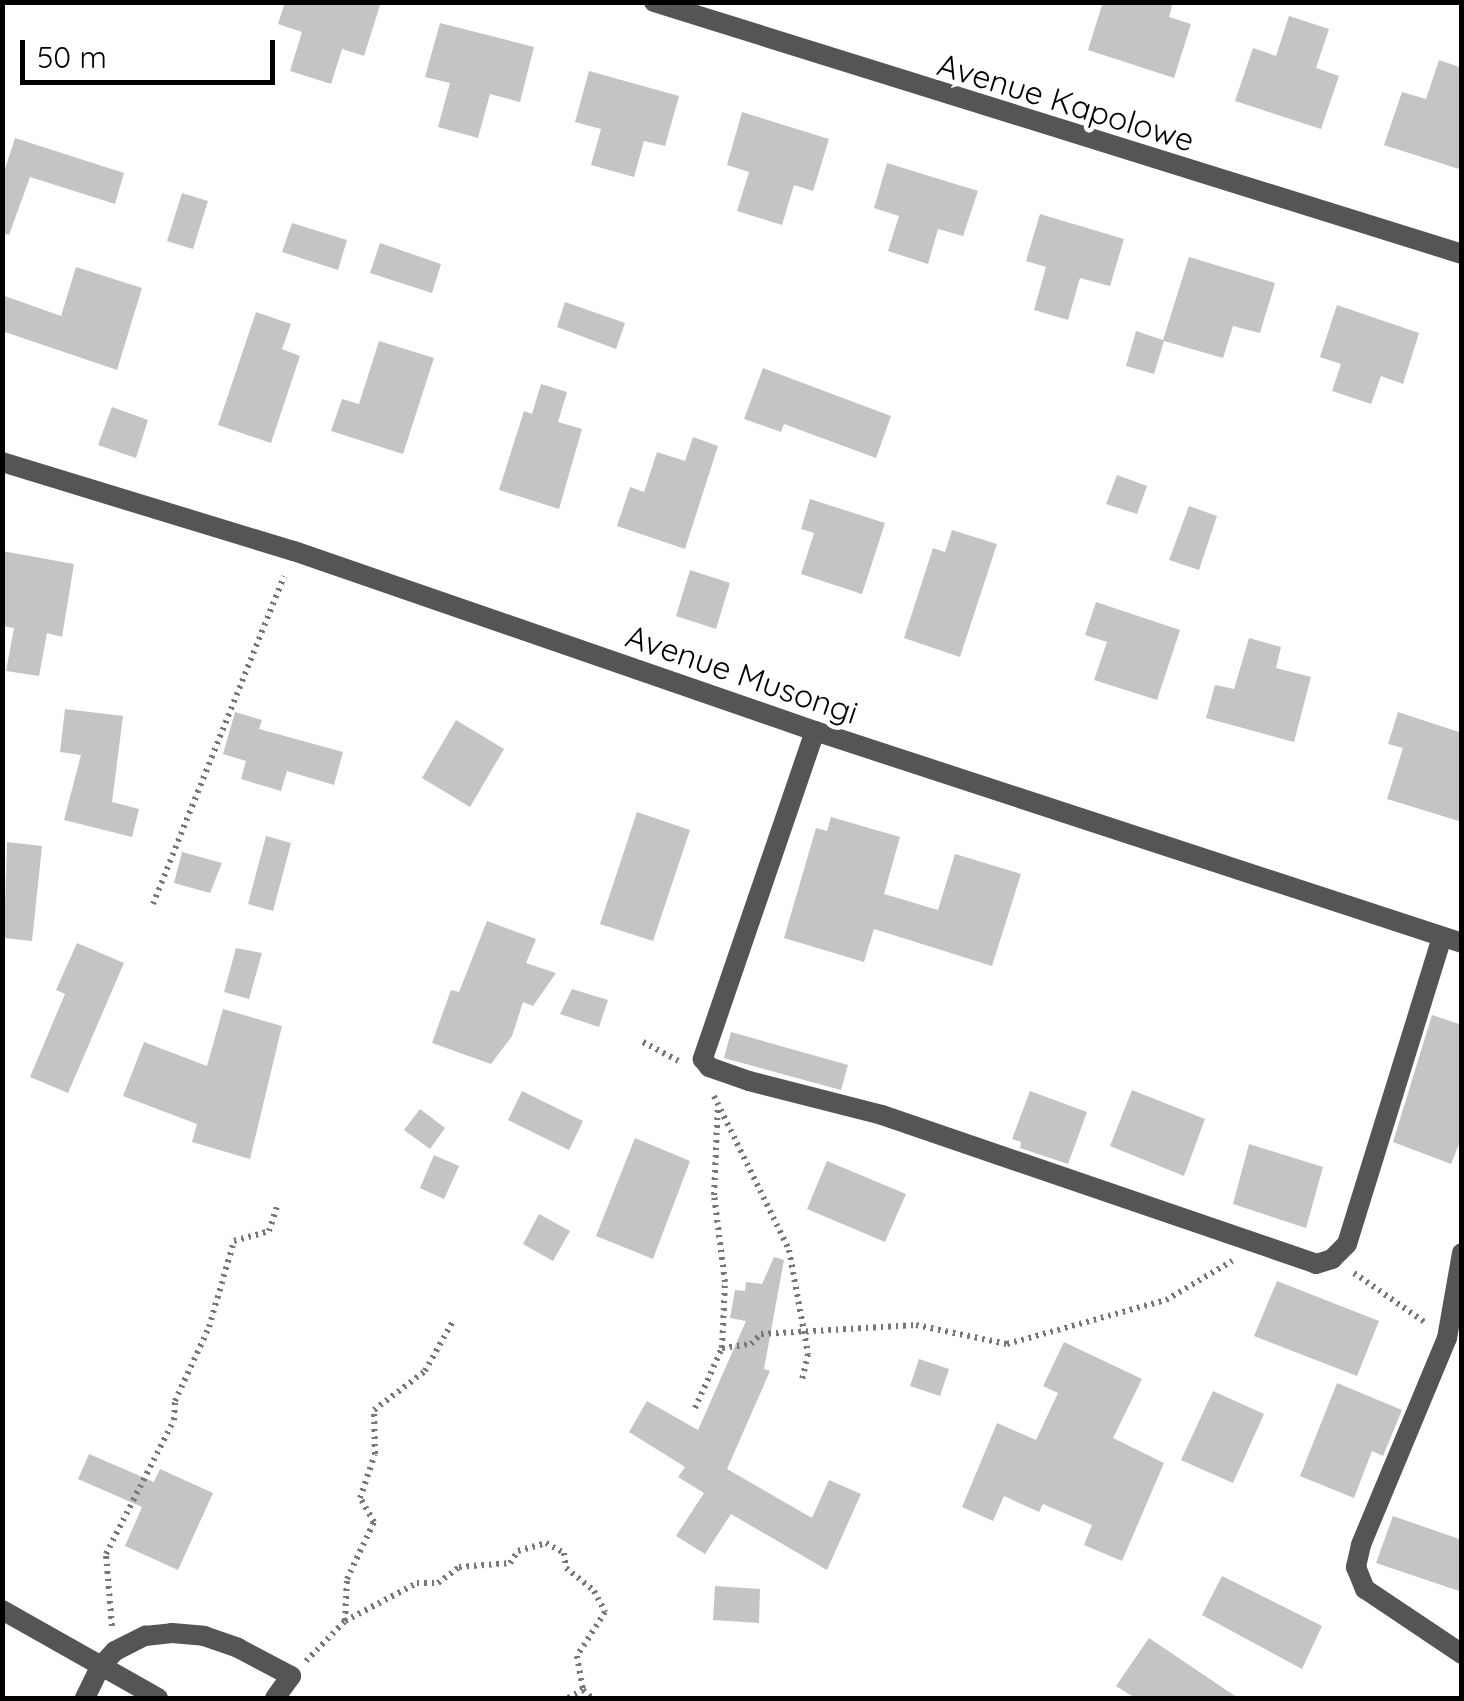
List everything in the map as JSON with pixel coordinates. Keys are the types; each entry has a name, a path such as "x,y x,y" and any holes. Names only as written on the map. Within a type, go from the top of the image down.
{"street":[{"name":"Avenue Kapolowe","path":"654,2 1462,254"},
{"name":"Avenue Musongi","path":"2,462 294,552 816,731 1452,940"},
{"path":"816,731 706,1046 703,1059 709,1067 882,1115 1316,1264 1332,1258 1347,1244 1452,940"},
{"path":"1462,1253 1457,1304 1447,1338 1356,1567 1366,1589 1462,1654"},
{"path":"2,1610 158,1698"},
{"path":"85,1698 100,1667 114,1651 145,1636 204,1636 291,1676 275,1698"}],"path":[{"path":"152,904 294,552"},
{"path":"695,1408 722,1348 725,1282 714,1195 718,1104"},
{"path":"734,1130 788,1250 808,1354 802,1380"},
{"path":"114,1651 106,1554 174,1420 175,1400 209,1326 234,1242 268,1231 277,1207"},
{"path":"722,1348 750,1344 760,1334 916,1325 1007,1344 1166,1300 1260,1244"},
{"path":"1332,1258 1447,1338"},
{"path":"345,1621 347,1579 374,1522 360,1498 375,1454 374,1410 424,1371 453,1321"},
{"path":"291,1676 345,1621 416,1583 438,1583 458,1567 510,1563 518,1551 546,1543 564,1553 566,1568 594,1591 605,1612 577,1656 583,1690 592,1698"},
{"path":"568,1698 583,1690"}],"building":[{"path":"285,2 381,2 364,56 342,49 331,84 290,71 302,32 278,24"},
{"path":"1103,2 1173,2 1169,17 1191,24 1174,78 1088,50"},
{"path":"1289,16 1329,29 1316,68 1339,76 1321,129 1235,101 1253,48 1276,56"},
{"path":"440,23 534,47 520,102 490,94 478,138 438,127 450,83 425,77"},
{"path":"1439,60 1462,68 1462,170 1384,145 1402,92 1426,99"},
{"path":"589,71 679,96 665,146 644,141 634,177 591,165 601,129 575,122"},
{"path":"742,112 829,139 813,191 794,185 782,225 737,211 749,172 727,165"},
{"path":"15,138 124,173 115,204 30,177 9,235 2,233 2,178"},
{"path":"887,163 978,191 963,236 938,229 928,264 888,251 899,216 874,208"},
{"path":"182,193 208,201 193,249 167,241"},
{"path":"1040,214 1124,239 1110,286 1080,278 1068,320 1034,310 1046,267 1026,261"},
{"path":"292,223 347,240 338,270 282,252"},
{"path":"380,243 441,264 432,293 370,273"},
{"path":"1189,257 1275,283 1260,333 1233,326 1223,358 1164,341 1154,374 1126,366 1136,331 1163,340"},
{"path":"76,267 142,288 117,370 2,331 2,295 61,316"},
{"path":"565,302 625,323 616,349 557,327"},
{"path":"1337,305 1419,333 1403,384 1381,376 1371,404 1332,391 1341,364 1320,357"},
{"path":"256,312 291,324 282,349 300,356 271,443 218,425"},
{"path":"379,341 434,358 403,454 331,431 342,399 359,404"},
{"path":"763,368 891,416 876,458 784,424 781,432 744,419"},
{"path":"541,384 567,392 558,422 582,429 559,509 499,490 524,411 532,414"},
{"path":"112,407 148,420 136,458 98,445"},
{"path":"693,437 718,446 685,549 617,526 630,487 644,492 657,452 685,461"},
{"path":"1117,475 1147,486 1137,514 1106,504"},
{"path":"810,499 885,523 862,594 801,574 814,533 801,529"},
{"path":"1189,506 1217,516 1199,570 1169,560"},
{"path":"952,530 997,544 960,657 904,638 933,548 945,552"},
{"path":"2,551 74,564 62,637 47,633 39,676 6,671 14,628 2,626"},
{"path":"690,570 730,583 716,629 676,616"},
{"path":"1096,602 1180,630 1157,700 1094,680 1107,642 1085,635"},
{"path":"1249,638 1281,647 1276,668 1311,677 1294,742 1206,718 1215,685 1234,689"},
{"path":"65,709 123,716 112,802 139,809 132,837 64,820 81,755 60,752"},
{"path":"235,712 262,720 259,729 343,752 334,785 287,771 281,791 241,779 246,761 223,754"},
{"path":"1398,712 1462,733 1462,822 1387,799 1403,748 1388,744"},
{"path":"456,720 504,749 470,807 422,778"},
{"path":"637,812 690,830 653,941 600,924"},
{"path":"831,817 900,837 884,894 938,910 955,854 1021,874 992,966 874,929 864,962 784,938 816,828 827,831"},
{"path":"266,836 291,843 273,911 248,904"},
{"path":"7,842 42,846 32,941 4,938"},
{"path":"182,852 222,863 210,893 174,883"},
{"path":"487,921 536,939 526,963 556,973 533,1006 523,1002 512,1036 491,1064 432,1043 451,990 459,992"},
{"path":"77,943 124,963 68,1093 30,1077 65,994 56,990"},
{"path":"236,948 262,953 249,999 224,992"},
{"path":"572,989 608,1000 599,1027 560,1014"},
{"path":"223,1009 282,1026 250,1159 192,1142 197,1124 123,1096 144,1042 207,1066"},
{"path":"1432,1015 1462,1025 1462,1137 1451,1164 1393,1142"},
{"path":"731,1032 848,1065 841,1090 724,1058"},
{"path":"1132,1090 1205,1119 1184,1176 1110,1146"},
{"path":"522,1091 583,1121 569,1150 508,1120"},
{"path":"1030,1091 1087,1112 1068,1164 1020,1148 1021,1142 1012,1139"},
{"path":"420,1109 445,1128 430,1149 404,1130"},
{"path":"635,1138 690,1161 653,1259 596,1236"},
{"path":"1249,1144 1323,1167 1306,1228 1233,1204"},
{"path":"434,1155 459,1166 444,1199 420,1188"},
{"path":"827,1161 906,1194 885,1242 807,1209"},
{"path":"539,1214 570,1231 553,1261 523,1244"},
{"path":"774,1257 784,1260 764,1369 770,1371 727,1469 812,1518 829,1480 861,1494 827,1570 731,1514 705,1554 676,1536 704,1493 678,1477 685,1467 629,1432 647,1401 698,1430 746,1321 730,1318 735,1290 745,1291 746,1282 762,1284"},
{"path":"1277,1281 1379,1321 1357,1376 1254,1336"},
{"path":"1064,1342 1142,1379 1113,1438 1164,1463 1122,1561 1084,1545 1092,1525 1043,1504 1039,1512 1004,1496 993,1521 962,1507 997,1423 1036,1440 1058,1393 1043,1386"},
{"path":"919,1359 949,1369 940,1396 910,1386"},
{"path":"1337,1383 1402,1410 1383,1456 1372,1451 1354,1498 1300,1476"},
{"path":"1213,1391 1264,1414 1233,1483 1181,1460"},
{"path":"89,1454 154,1482 160,1469 213,1493 178,1570 125,1546 142,1507 78,1479"},
{"path":"1393,1516 1462,1540 1462,1592 1376,1563"},
{"path":"1222,1576 1322,1626 1302,1669 1202,1615"},
{"path":"715,1586 760,1589 759,1623 713,1620"},
{"path":"1149,1638 1238,1698 1135,1698 1116,1686"}]}
